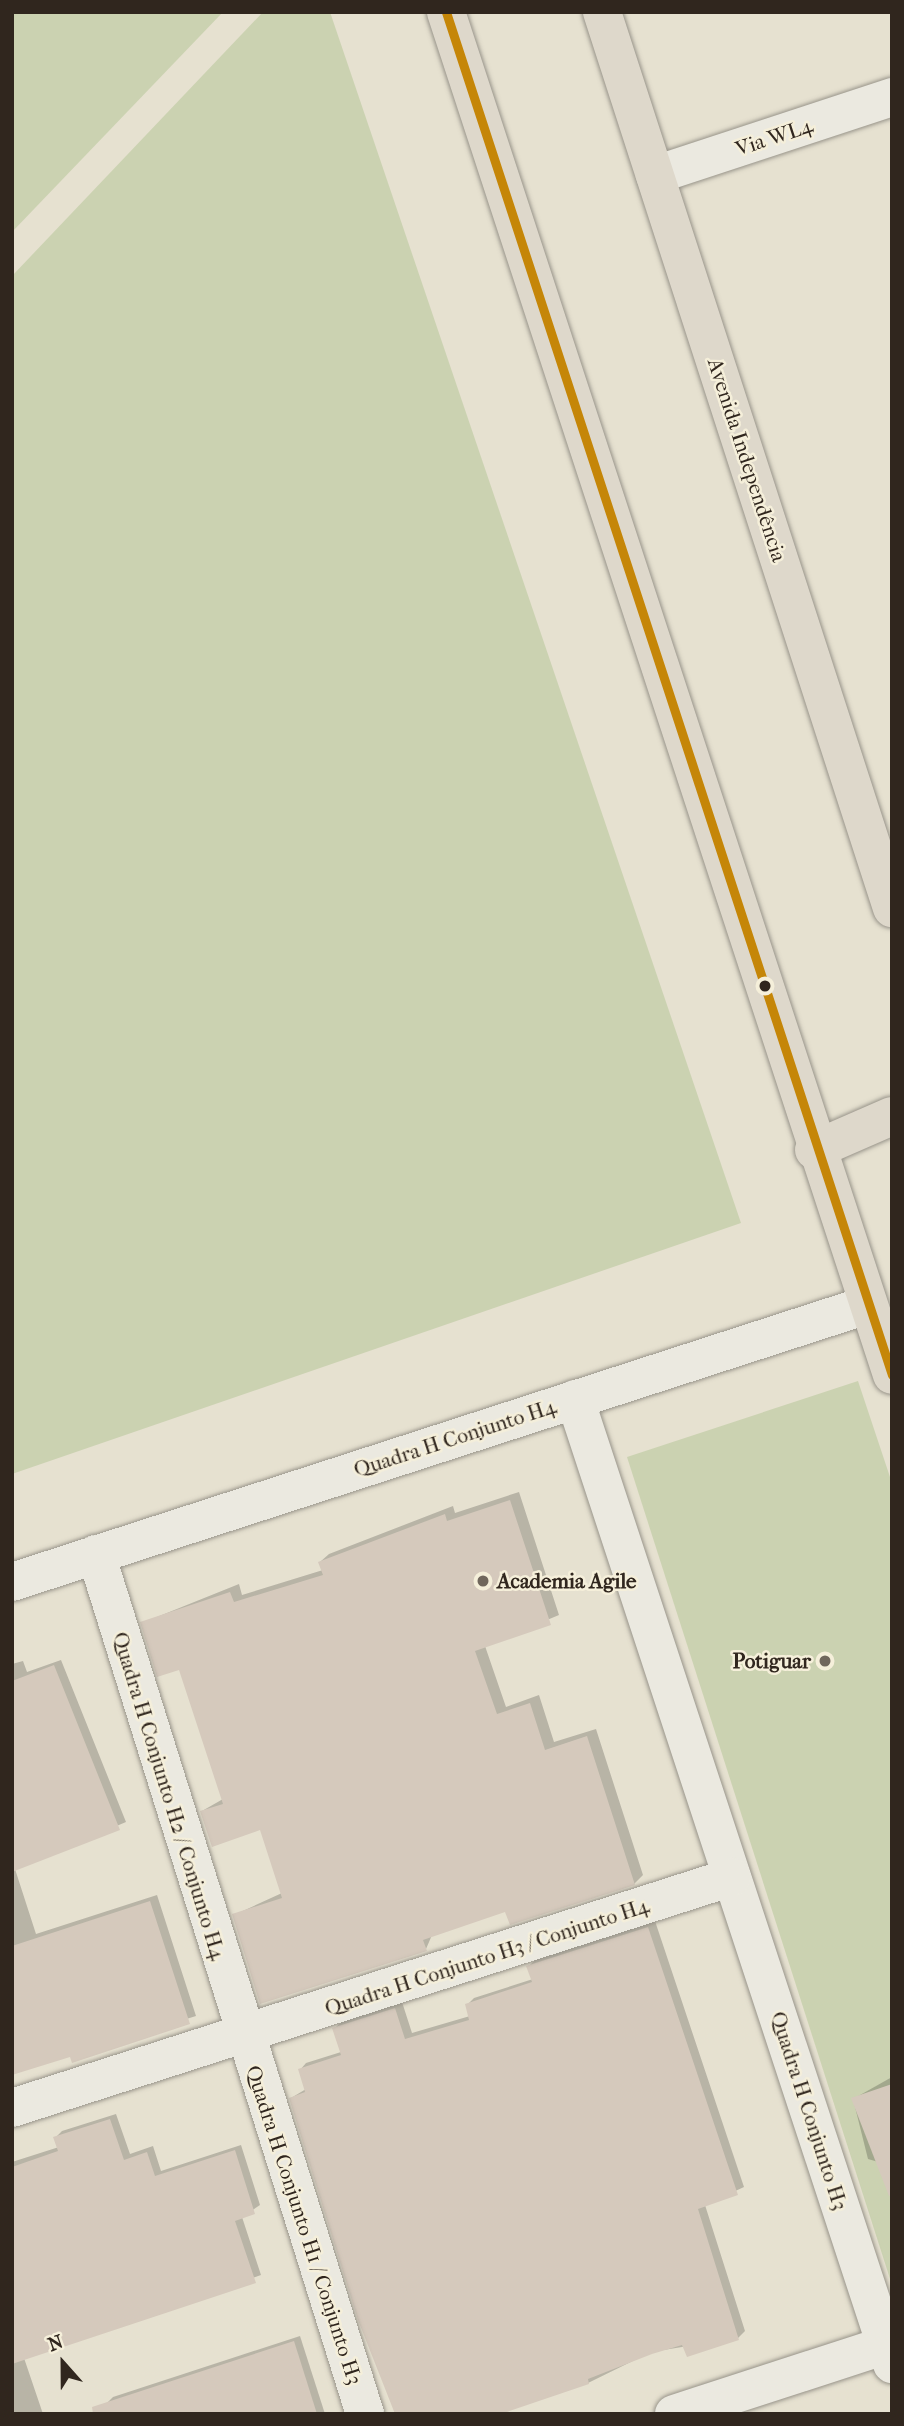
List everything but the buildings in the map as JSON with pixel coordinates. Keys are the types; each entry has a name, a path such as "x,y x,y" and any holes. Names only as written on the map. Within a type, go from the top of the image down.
{"main road":[{"path":"446,12 814,1150 892,1375"},
{"name":"Avenida Independência","path":"602,12 892,908"},
{"path":"814,1150 892,1116"}],"street":[{"name":"Via WL4","path":"655,175 892,97"},
{"path":"575,1399 867,1305"},
{"name":"Quadra H Conjunto H4","path":"12,1582 575,1399 732,1877"},
{"name":"Quadra H Conjunto H2 / Conjunto H4","path":"96,1555 243,2037"},
{"name":"Quadra H Conjunto H3 / Conjunto H4","path":"12,2108 243,2037 732,1877"},
{"name":"Quadra H Conjunto H3","path":"732,1877 890,2350"},
{"name":"Quadra H Conjunto H1 / Conjunto H3","path":"243,2037 365,2414"},
{"path":"674,2414 890,2350"}],"green space":[{"path":"12,12 223,12 12,232"},
{"path":"263,12 330,12 741,1223 12,1474 12,276"},
{"path":"858,1381 892,1483 891,2282 627,1457"}],"transit line":[{"path":"446,12 892,1375"}],"place":[{"name":"Academia Agile","path":"483,1581"},
{"name":"Potiguar","path":"825,1661"}]}
